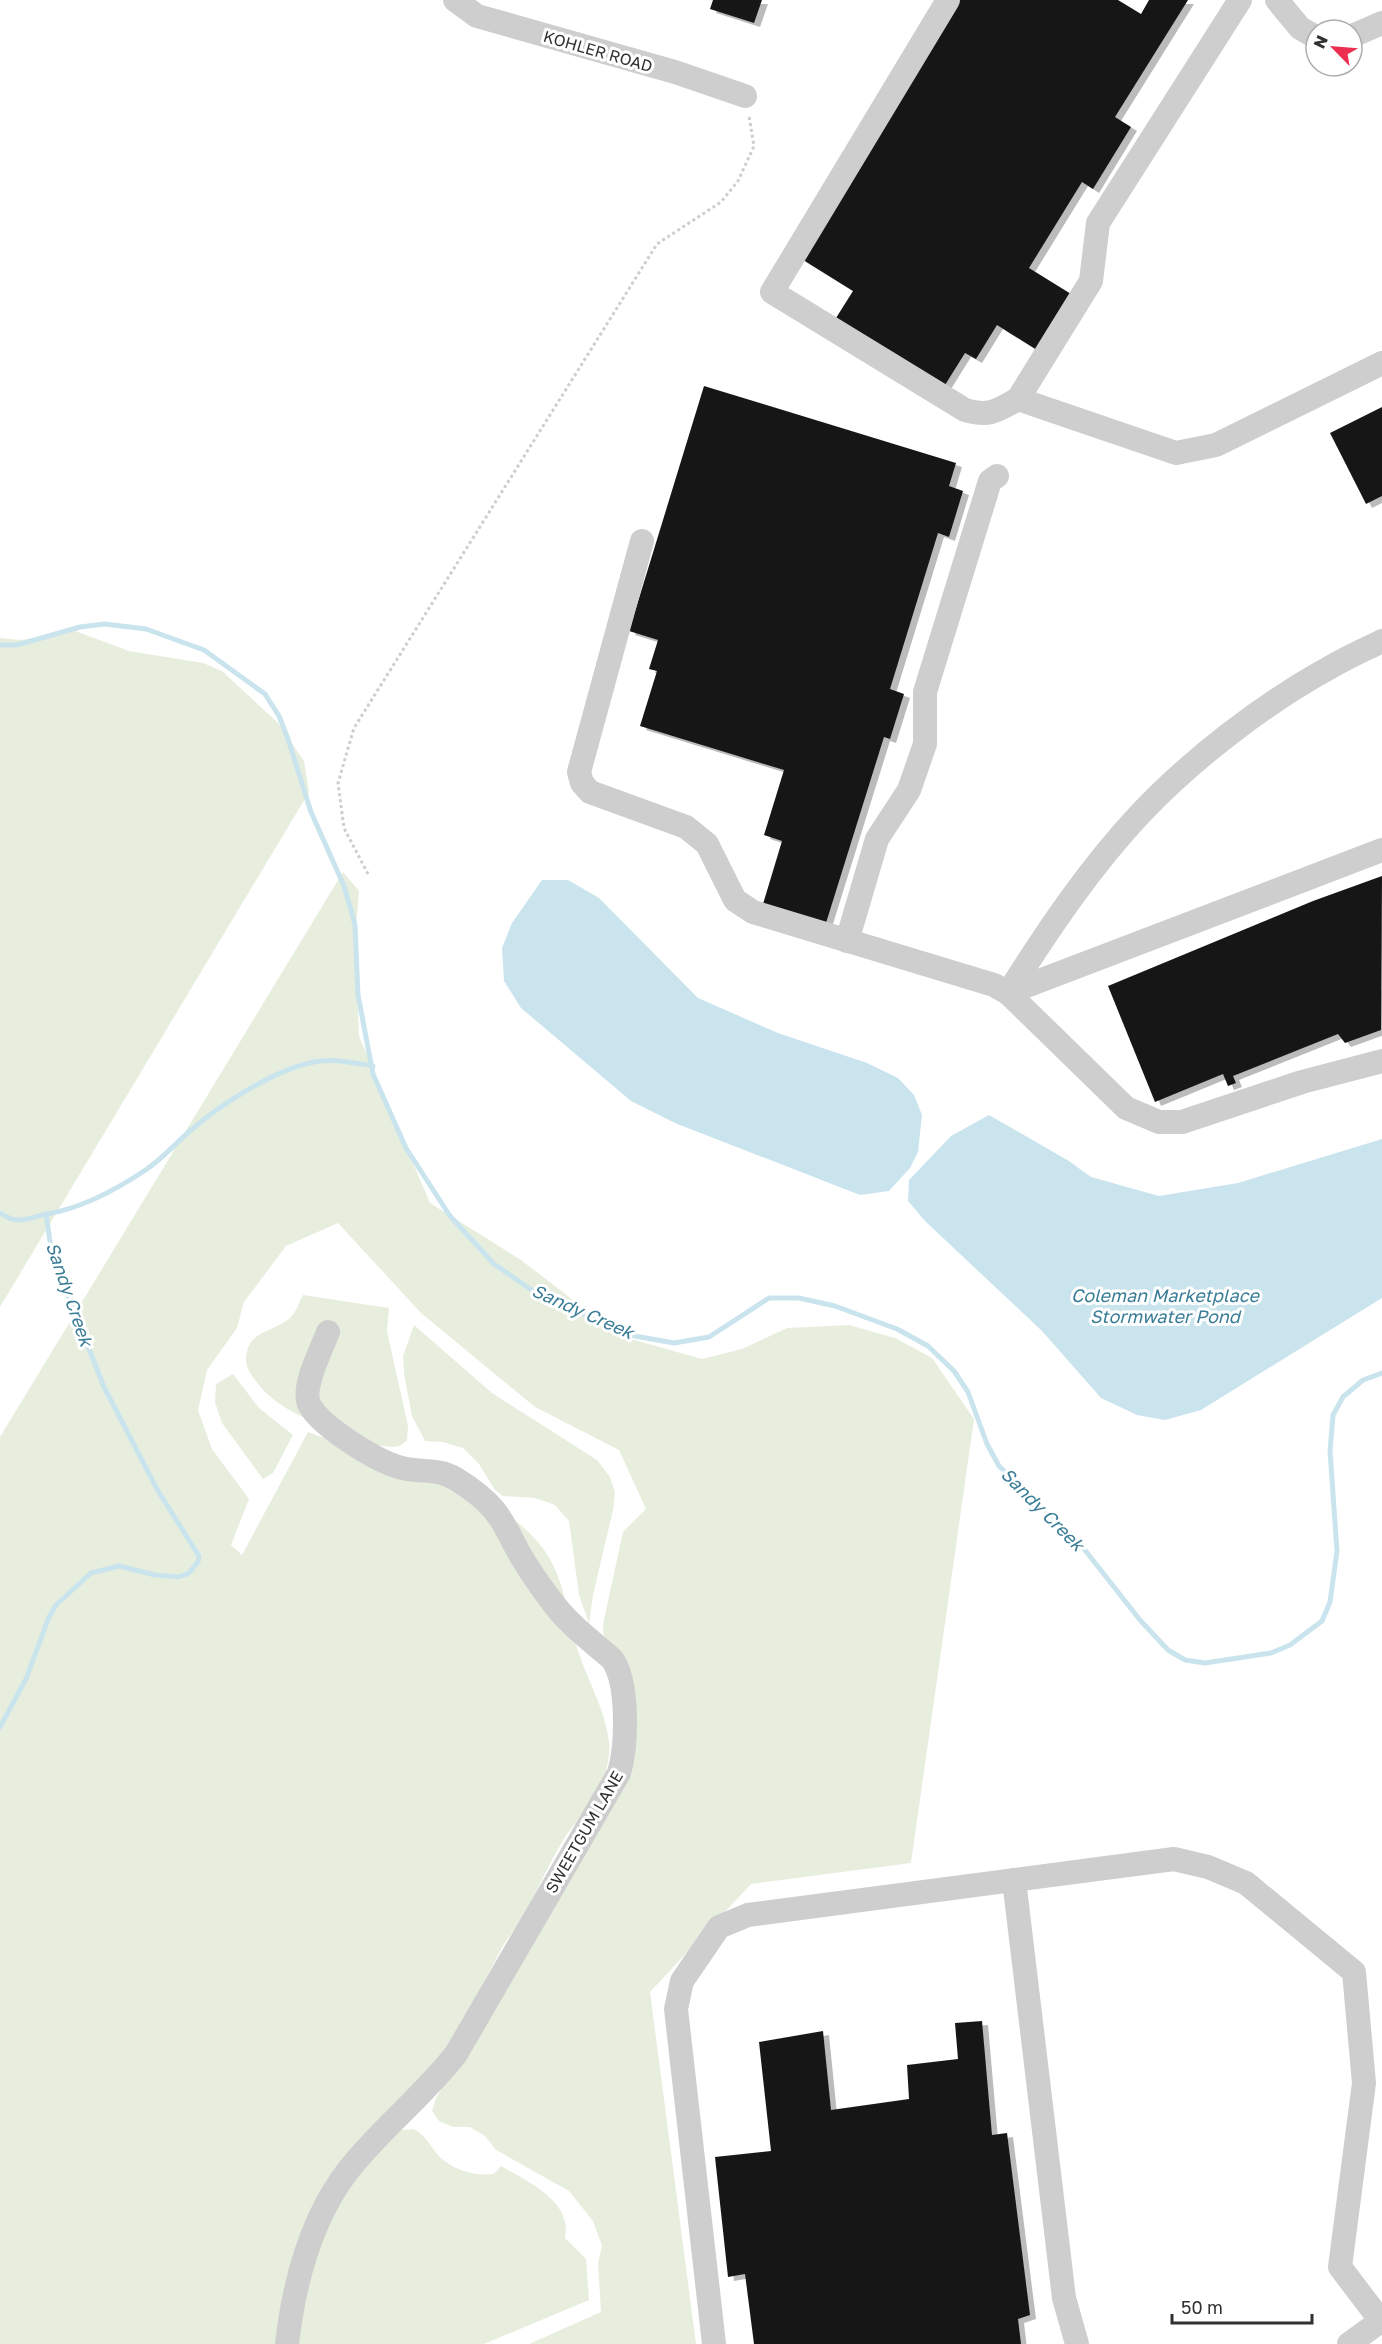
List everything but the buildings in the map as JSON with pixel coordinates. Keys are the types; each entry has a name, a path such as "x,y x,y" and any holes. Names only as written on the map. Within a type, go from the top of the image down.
{"street":[{"name":"KOHLER ROAD","path":"455,0 477,16 675,72 745,96"},
{"path":"948,0 772,292 965,410 981,415 996,411 1018,399 1091,281 1098,223 1240,0"},
{"path":"1277,0 1304,30"},
{"path":"1364,31 1382,23"},
{"path":"1018,399 1176,453 1216,445 1382,363"},
{"path":"847,940 877,839 909,790 925,744 925,692 990,481 997,476"},
{"path":"642,541 579,772 582,783 590,792 686,827 707,844 735,900 753,912 993,985 1008,993 1126,1108 1159,1122 1182,1122 1302,1082 1382,1061"},
{"path":"1008,993 1040,944 1107,852 1154,801 1203,756 1260,712 1328,668 1382,641"},
{"path":"1008,993 1382,850"},
{"name":"SWEETGUM LANE","path":"287,2344 301,2271 323,2210 352,2166 440,2075 456,2054 619,1773 624,1756 621,1678 618,1666 566,1620 518,1551 508,1529 494,1509 453,1477 439,1472 409,1470 373,1457 327,1424 309,1405 306,1394 308,1383 328,1332"},
{"path":"714,2344 676,2009 682,1981 718,1927 748,1916 1174,1859 1208,1866 1246,1883 1354,1972 1364,2083 1340,2267 1381,2321 1349,2344"},
{"path":"1014,1880 1064,2298 1077,2344"}],"path":[{"path":"368,874 344,828 338,783 354,728 657,244 721,202 738,181 754,146 745,96"}],"green space":[{"path":"75,631 129,651 203,663 222,671 278,723 304,761 309,792 0,1307 0,638 22,640"},
{"path":"343,872 359,891 355,939 359,1036 430,1203 521,1260 620,1336 702,1359 742,1349 787,1328 849,1325 895,1338 932,1358 974,1419 911,1863 751,1884 650,1992 696,2344 529,2344 601,2312 598,2263 602,2246 593,2221 569,2191 496,2150 485,2136 470,2127 453,2127 439,2121 432,2111 436,2098 509,1981 634,1753 606,1671 603,1624 623,1532 646,1509 619,1450 535,1407 421,1313 338,1223 286,1246 244,1302 237,1328 207,1370 198,1410 212,1449 249,1499 231,1545 242,1555 308,1432 390,1462 483,1501 504,1513 536,1540 547,1554 560,1581 576,1644 600,1705 607,1730 609,1748 605,1773 599,1790 562,1842 528,1907 504,1944 443,2061 341,2169 277,2344 0,2344 0,1437"},
{"path":"303,1295 389,1308 387,1331 408,1426 407,1441 399,1446 381,1446 298,1415 275,1400 255,1380 246,1363 250,1343 255,1337 290,1318"},
{"path":"414,1325 492,1393 597,1460 610,1477 615,1493 613,1510 593,1595 589,1623 579,1595 569,1521 555,1505 535,1498 503,1496 495,1490 479,1464 463,1448 443,1442 425,1441 412,1416 404,1374 403,1356"},
{"path":"233,1374 259,1408 293,1435 273,1473 263,1479 222,1423 215,1402 216,1384"},
{"path":"414,2129 425,2138 440,2157 452,2166 466,2172 494,2174 501,2166 546,2194 562,2213 566,2225 565,2238 586,2259 589,2300 484,2344 296,2344 298,2320 332,2203 384,2143 402,2130"}],"water":[{"path":"542,880 568,880 599,898 698,998 778,1033 867,1063 898,1078 914,1095 922,1115 918,1152 910,1168 889,1191 860,1195 675,1123 631,1101 521,1008 504,981 502,948 512,923"},
{"name":"Coleman Marketplace Stormwater Pond","path":"989,1115 1069,1161 1091,1177 1159,1196 1238,1183 1382,1139 1382,1298 1201,1410 1165,1420 1137,1415 1101,1398 1042,1331 925,1221 908,1201 909,1180 951,1136"}],"waterway":[{"name":"Sandy Creek","path":"0,645 17,645 80,627 105,624 146,629 204,650 265,694 279,716 311,812 344,886 351,910 355,925 358,995 373,1074 406,1148 450,1216 494,1264 536,1293 629,1335 674,1343 709,1337 769,1298 799,1298 835,1306 897,1329 928,1346 954,1371 968,1392 987,1444 999,1466 1077,1540 1140,1620 1168,1650 1185,1660 1205,1663 1271,1653 1290,1645 1322,1621 1330,1602 1337,1551 1330,1451 1333,1415 1343,1397 1363,1380 1382,1373"},
{"name":"Sandy Creek","path":"0,1213 13,1219 24,1220 60,1211 99,1197 153,1165 218,1109 283,1072 321,1061 344,1061 373,1066"},
{"name":"Sandy Creek","path":"0,1727 26,1679 49,1617 56,1605 91,1573 119,1566 155,1575 179,1577 189,1573 198,1562 199,1556 158,1491 104,1387 52,1255 46,1214"}]}
